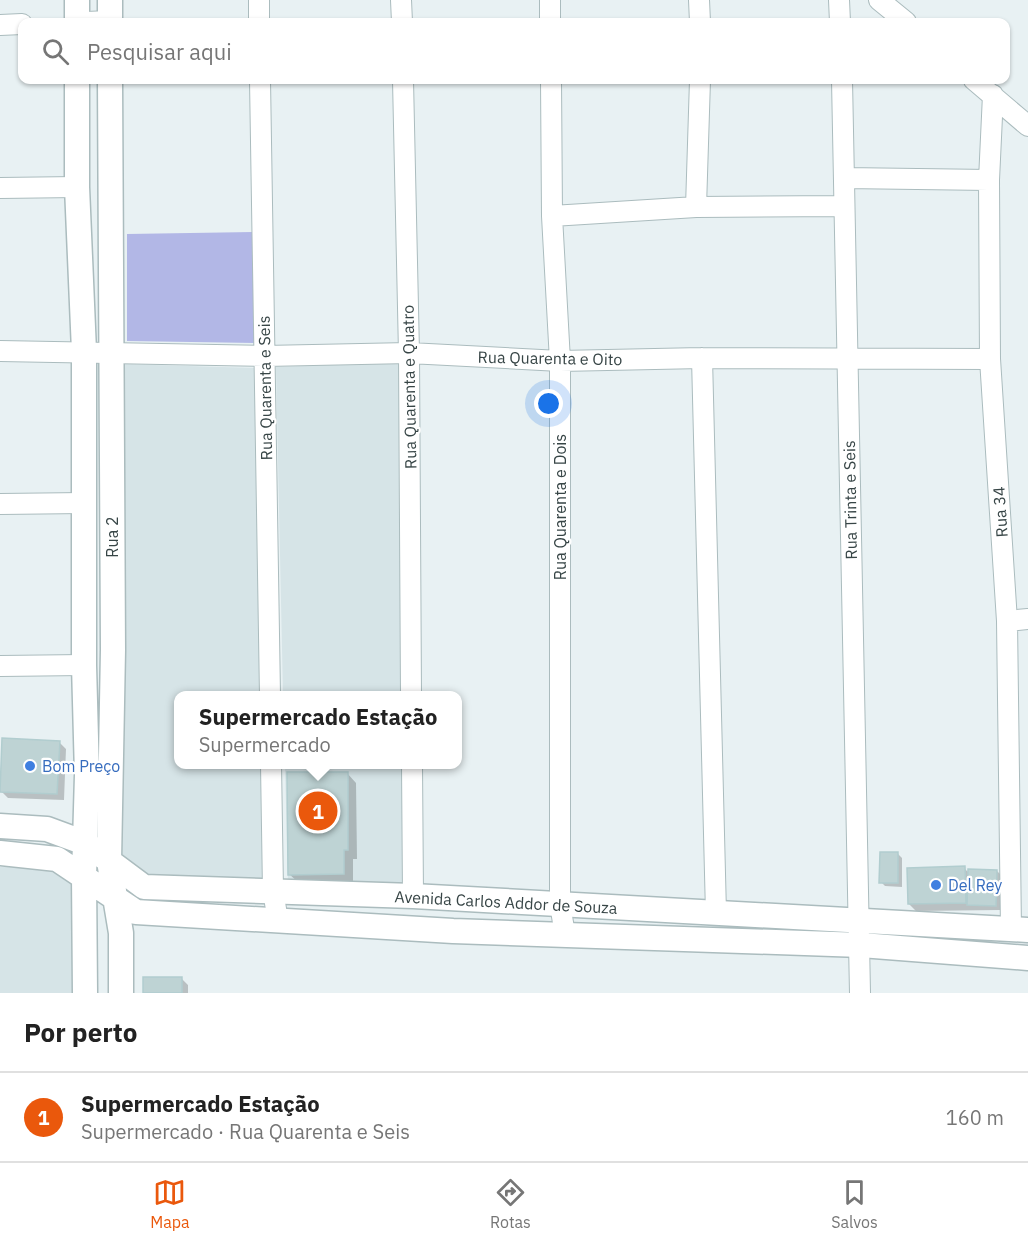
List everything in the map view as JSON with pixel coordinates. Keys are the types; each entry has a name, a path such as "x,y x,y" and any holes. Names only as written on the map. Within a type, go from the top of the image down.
{"street":[{"path":"77,0 77,18"},
{"path":"259,0 259,18"},
{"path":"401,0 402,18"},
{"path":"549,0 550,18"},
{"path":"699,0 700,18"},
{"path":"839,0 840,18"},
{"path":"879,0 901,18"},
{"path":"0,25 18,24"},
{"name":"Rua 2","path":"77,84 76,187 84,351 84,665 87,775 84,876 85,993"},
{"name":"Rua 2","path":"110,84 113,650 109,861 121,933 121,993"},
{"name":"Rua Quarenta e Seis","path":"260,84 270,691"},
{"name":"Rua Quarenta e Quatro","path":"403,84 409,353 411,691"},
{"name":"Rua Quarenta e Dois","path":"551,84 552,216 560,361 560,904 565,935"},
{"path":"696,207 700,84"},
{"name":"Rua Trinta e Seis","path":"842,84 861,945 860,993"},
{"path":"980,84 1028,126"},
{"name":"Rua 34","path":"993,95 989,180 990,359 1007,621 1019,930"},
{"path":"845,178 989,180"},
{"path":"0,188 76,187"},
{"path":"552,216 696,207 844,206"},
{"name":"Rua Quarenta e Oito","path":"0,351 110,351 265,356 409,353 560,361 702,358 990,359"},
{"path":"702,358 716,914"},
{"path":"0,504 84,503"},
{"path":"1007,621 1028,620"},
{"path":"0,666 84,665"},
{"path":"271,769 273,891 278,921"},
{"path":"412,769 413,896"},
{"name":"Avenida Carlos Addor de Souza","path":"0,826 47,829 85,843 144,887 413,896 1019,930"},
{"name":"Avenida Carlos Addor de Souza","path":"0,853 57,859 136,912 565,935 861,945 1028,958"}],"shaded area":[{"path":"253,232 255,343 127,341 127,234"},
{"path":"402,362 402,691 283,691 276,367"},
{"path":"121,364 257,368 262,691 174,691 174,769 262,769 264,882 144,878 122,857"},
{"path":"285,769 403,769 403,883 288,884"},
{"path":"0,867 51,867 75,886 75,993 0,993"}],"building":[{"name":"Bom Preço","path":"2,738 60,741 57,794 0,792"},
{"path":"287,772 348,772 348,850 344,850 344,874 288,875"},
{"path":"880,852 898,852 898,883 879,883"},
{"name":"Del Rey","path":"965,866 966,903 908,904 907,868"},
{"path":"968,869 997,870 996,906 967,905"},
{"path":"143,977 182,977 182,993 143,993"}],"place":[{"name":"Bom Preço","path":"30,766"},
{"name":"Supermercado Estação","path":"318,811"},
{"name":"Del Rey","path":"936,885"}]}
